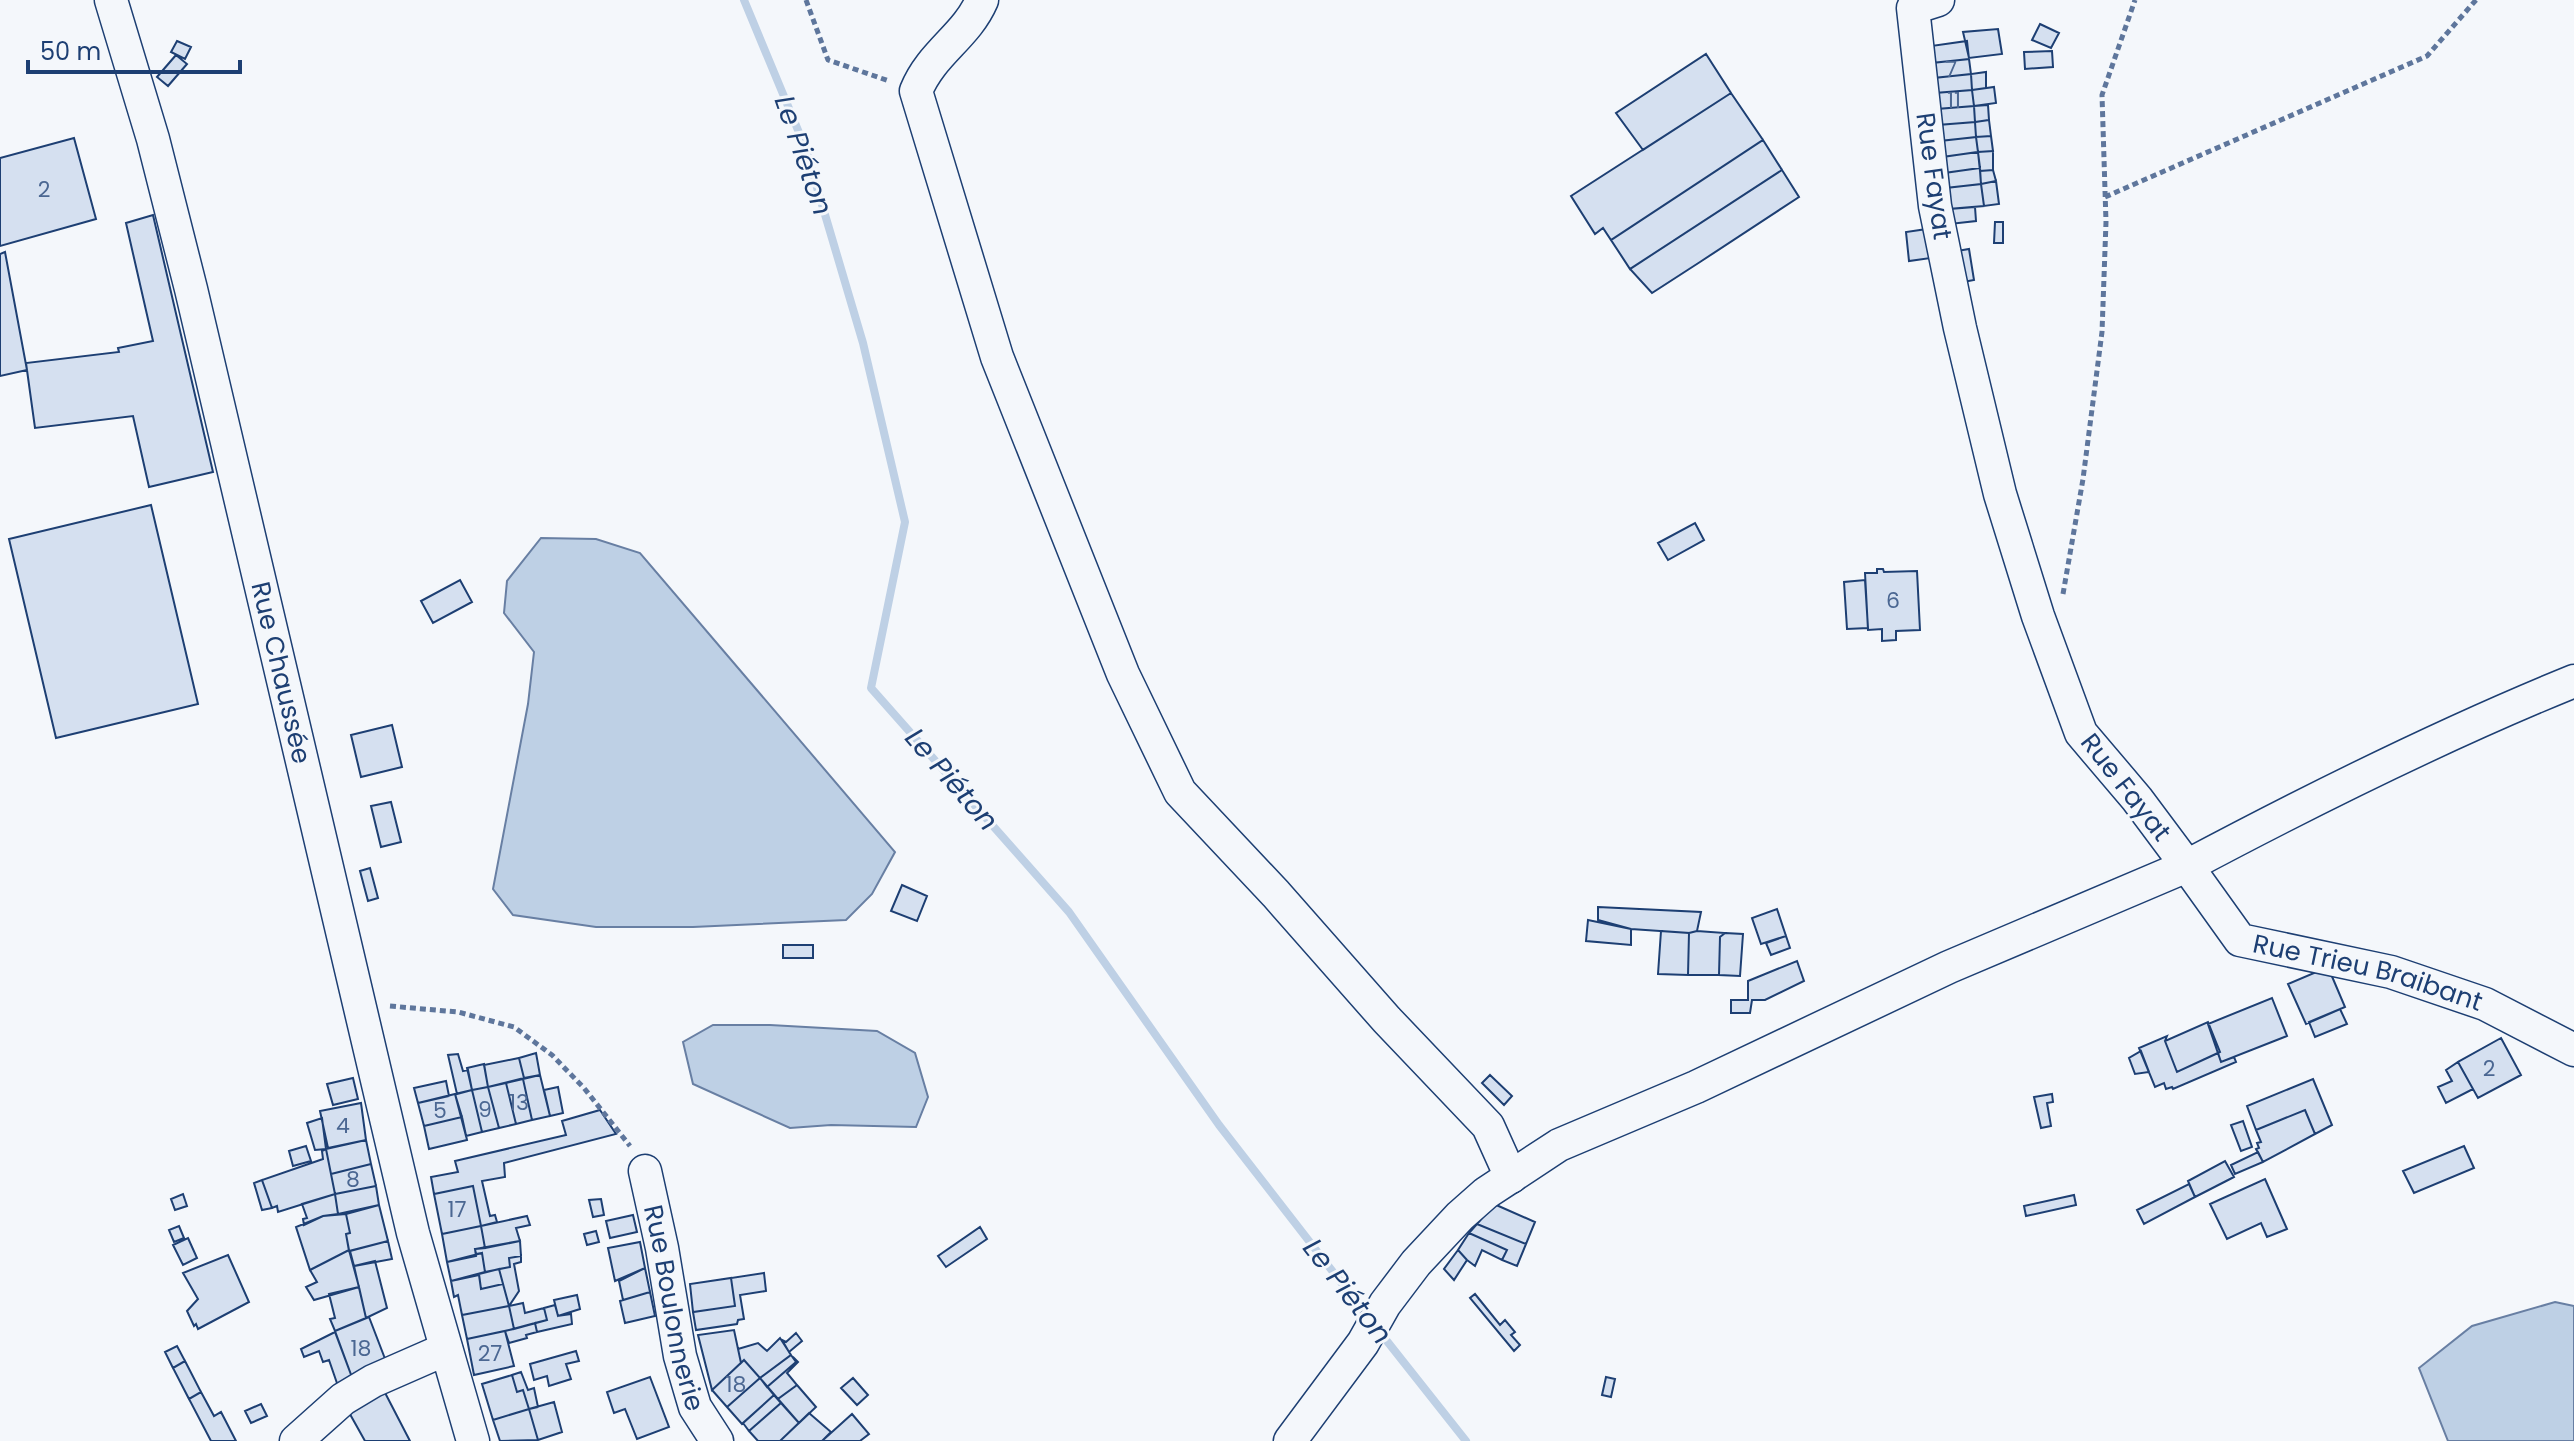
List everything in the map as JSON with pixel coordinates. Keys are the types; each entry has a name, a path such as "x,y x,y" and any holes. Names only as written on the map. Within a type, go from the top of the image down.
{"street":[{"name":"Rue Chaussée","path":"111,0 153,139 191,289 413,1233 473,1441"},
{"path":"982,0 964,29 925,71 916,91 997,357 1123,674 1180,792 1488,1126 1511,1177"},
{"name":"Rue Fayat","path":"1290,1441 1363,1343 1385,1304 1416,1263 1486,1193 1559,1145 1696,1087 1949,967 2187,866 2137,799 2081,733 2038,616 2000,494 1960,328 1935,206 1913,8 1938,0"},
{"path":"2187,866 2305,804 2505,709 2574,681"},
{"name":"Rue Trieu Braibant","path":"2187,866 2240,940 2391,972 2485,1004 2574,1050"},
{"name":"Rue Boulonnerie","path":"645,1171 680,1356 695,1407 717,1441"},
{"path":"296,1441 343,1399 373,1381 446,1349"}],"path":[{"path":"806,0 828,60 916,91"},
{"path":"2063,596 2083,479 2102,332 2105,197 2102,95 2135,0"},
{"path":"2105,197 2427,56 2476,0"},
{"path":"361,1008 401,1005 458,1012 514,1027 552,1055 584,1088 645,1171"}],"water":[{"path":"541,538 596,539 640,553 895,852 872,894 846,920 693,927 596,927 513,915 493,889 528,704 534,652 504,613 507,581"},
{"path":"713,1025 877,1031 915,1053 928,1097 916,1127 831,1125 790,1128 693,1084 683,1042"},
{"path":"2555,1302 2574,1306 2574,1441 2448,1441 2419,1368 2472,1326"}],"building":[{"path":"2040,24 2059,33 2051,48 2032,40"},
{"path":"1998,29 2002,54 1969,58 1963,32"},
{"path":"177,41 191,47 185,59 171,52"},
{"path":"1967,41 1969,59 1932,63 1931,46"},
{"path":"2052,51 2053,67 2025,69 2024,52"},
{"path":"1706,54 1731,93 1643,150 1616,113"},
{"path":"176,55 187,64 168,86 157,77"},
{"path":"1969,59 1971,74 1934,78 1932,63"},
{"path":"1986,72 1986,88 1972,90 1971,74"},
{"path":"1971,74 1972,90 1935,93 1934,78"},
{"path":"1994,87 1996,103 1974,106 1972,90"},
{"path":"1972,90 1974,106 1937,109 1935,93"},
{"path":"1731,93 1763,140 1611,240 1603,228 1595,234 1571,196"},
{"path":"1988,105 1989,120 1975,122 1974,106"},
{"path":"1974,106 1975,122 1938,125 1937,109"},
{"path":"1989,120 1991,136 1976,137 1975,122"},
{"path":"1975,122 1976,137 1940,141 1938,125"},
{"path":"1991,136 1993,151 1978,152 1976,137"},
{"path":"1976,137 1978,152 1942,157 1940,141"},
{"path":"74,138 96,219 0,246 0,158"},
{"path":"1763,140 1782,170 1630,269 1611,240"},
{"path":"1993,151 1993,170 1980,171 1978,152"},
{"path":"1978,152 1980,168 1944,173 1942,157"},
{"path":"1980,168 1981,184 1946,188 1944,173"},
{"path":"1782,170 1799,197 1700,262 1652,293 1630,269"},
{"path":"1993,170 1996,181 1981,184 1980,171"},
{"path":"1996,181 1999,204 1984,206 1981,184"},
{"path":"1981,184 1984,206 1948,209 1946,188"},
{"path":"1975,207 1976,221 1950,224 1949,209"},
{"path":"153,215 213,472 149,487 133,416 35,428 26,363 119,352 118,348 153,341 126,223"},
{"path":"1995,222 2003,222 2003,243 1994,243"},
{"path":"1927,229 1931,258 1909,261 1906,232"},
{"path":"1969,249 1974,280 1963,282 1957,251"},
{"path":"5,252 27,370 0,376 0,254"},
{"path":"151,505 198,704 56,738 9,539"},
{"path":"1695,523 1704,540 1668,560 1658,543"},
{"path":"1877,569 1884,572 1917,571 1920,630 1896,631 1896,640 1882,641 1882,629 1868,630 1865,573 1877,573"},
{"path":"460,580 472,602 433,623 421,601"},
{"path":"1865,580 1868,628 1847,629 1844,582"},
{"path":"392,725 402,767 361,777 351,735"},
{"path":"391,802 401,842 381,847 371,806"},
{"path":"370,868 378,898 368,901 360,871"},
{"path":"902,885 927,896 917,921 891,911"},
{"path":"1598,907 1701,912 1697,931 1689,933 1631,929 1598,920"},
{"path":"1777,909 1786,936 1761,944 1752,918"},
{"path":"1588,920 1631,929 1631,945 1586,941"},
{"path":"1661,931 1689,933 1688,975 1658,974"},
{"path":"1689,933 1725,933 1720,937 1719,975 1688,975"},
{"path":"1725,933 1743,934 1740,976 1719,975 1720,937"},
{"path":"1786,936 1790,948 1771,955 1766,943"},
{"path":"783,945 813,945 813,958 783,958"},
{"path":"1797,961 1804,981 1765,1000 1752,1000 1750,1013 1731,1013 1731,1000 1748,1000 1748,981"},
{"path":"2328,967 2345,1007 2306,1024 2288,984"},
{"path":"2272,998 2287,1036 2221,1062 2208,1024"},
{"path":"2340,1009 2347,1024 2315,1037 2309,1022"},
{"path":"2208,1022 2220,1052 2177,1072 2165,1041"},
{"path":"2167,1036 2165,1041 2177,1072 2218,1053 2221,1062 2234,1057 2236,1062 2173,1089 2166,1089 2164,1083 2155,1087 2139,1048"},
{"path":"2501,1038 2521,1075 2478,1098 2458,1062"},
{"path":"2141,1051 2149,1072 2135,1074 2129,1058"},
{"path":"536,1053 540,1075 524,1078 519,1058"},
{"path":"458,1054 463,1071 468,1070 472,1090 457,1094 448,1055"},
{"path":"519,1058 524,1078 488,1087 484,1065"},
{"path":"2458,1062 2473,1089 2446,1103 2438,1087 2452,1081 2446,1070"},
{"path":"484,1064 488,1087 472,1090 467,1068"},
{"path":"540,1075 550,1116 532,1120 523,1079"},
{"path":"1490,1075 1512,1096 1504,1105 1482,1083"},
{"path":"353,1078 358,1099 333,1105 327,1084"},
{"path":"523,1079 532,1120 516,1124 506,1083"},
{"path":"2313,1079 2332,1125 2315,1134 2305,1110 2256,1130 2247,1106"},
{"path":"446,1081 449,1096 418,1103 414,1088"},
{"path":"506,1083 516,1124 499,1128 488,1087"},
{"path":"488,1087 499,1128 482,1132 472,1090"},
{"path":"558,1087 563,1113 550,1116 544,1090"},
{"path":"472,1090 482,1132 466,1136 455,1094"},
{"path":"455,1094 462,1117 424,1126 418,1103"},
{"path":"2052,1094 2053,1102 2047,1103 2051,1126 2041,1128 2034,1097"},
{"path":"361,1103 366,1140 328,1148 320,1111"},
{"path":"600,1110 616,1134 504,1163 505,1177 482,1181 490,1216 495,1215 497,1222 481,1226 473,1186 434,1194 431,1177 458,1172 455,1161 566,1135 562,1121"},
{"path":"2305,1110 2315,1134 2263,1162 2256,1149 2259,1148 2257,1143 2261,1142 2256,1130"},
{"path":"462,1117 467,1140 429,1149 424,1126"},
{"path":"322,1118 326,1149 315,1150 307,1123"},
{"path":"2243,1121 2252,1147 2241,1151 2231,1125"},
{"path":"366,1140 371,1164 331,1174 326,1149"},
{"path":"306,1146 311,1161 293,1166 289,1151"},
{"path":"2464,1146 2474,1168 2414,1193 2403,1171"},
{"path":"326,1149 335,1194 278,1212 277,1206 272,1208 262,1180 323,1159 322,1151"},
{"path":"2258,1152 2263,1162 2235,1174 2231,1165"},
{"path":"2225,1161 2234,1177 2195,1197 2188,1181"},
{"path":"371,1164 376,1186 335,1194 331,1174"},
{"path":"2265,1179 2287,1229 2267,1237 2261,1223 2227,1239 2210,1204"},
{"path":"262,1180 272,1208 262,1210 254,1183"},
{"path":"2189,1184 2195,1197 2144,1224 2137,1210"},
{"path":"376,1186 379,1205 338,1214 335,1194"},
{"path":"473,1186 481,1226 442,1234 434,1194"},
{"path":"183,1194 187,1206 175,1210 171,1199"},
{"path":"335,1194 338,1214 323,1216 304,1225 303,1219 307,1218 302,1204"},
{"path":"2074,1195 2076,1205 2026,1216 2024,1206"},
{"path":"601,1199 604,1215 593,1217 589,1200"},
{"path":"1494,1204 1535,1222 1526,1244 1477,1224"},
{"path":"379,1205 388,1241 349,1251 346,1234 350,1233 346,1214"},
{"path":"346,1214 350,1233 346,1234 349,1250 310,1270 296,1227 323,1216"},
{"path":"633,1215 637,1232 610,1238 606,1221"},
{"path":"527,1216 530,1225 516,1228 520,1241 485,1248 481,1226"},
{"path":"1477,1224 1526,1244 1517,1266 1502,1260 1507,1250 1469,1233"},
{"path":"179,1226 184,1238 174,1242 169,1230"},
{"path":"481,1226 485,1248 475,1249 476,1256 447,1262 442,1234"},
{"path":"980,1227 987,1239 946,1267 938,1256"},
{"path":"596,1231 599,1242 587,1245 584,1234"},
{"path":"1469,1233 1507,1250 1502,1260 1482,1250 1475,1266 1467,1260 1458,1250"},
{"path":"188,1238 197,1258 183,1265 173,1245"},
{"path":"388,1241 392,1259 354,1266 350,1251"},
{"path":"520,1241 521,1256 509,1258 510,1267 485,1272 482,1253 476,1254 475,1249"},
{"path":"640,1242 645,1268 615,1281 608,1248"},
{"path":"349,1250 359,1287 314,1300 306,1287 317,1282 310,1270"},
{"path":"1458,1250 1467,1260 1454,1280 1444,1269"},
{"path":"482,1253 485,1272 451,1281 447,1262"},
{"path":"228,1255 249,1302 198,1329 187,1311 198,1299 183,1273"},
{"path":"521,1256 521,1262 514,1264 519,1291 509,1306 499,1269 510,1267 509,1258"},
{"path":"375,1261 387,1308 366,1318 354,1266"},
{"path":"645,1268 650,1292 623,1300 619,1281"},
{"path":"499,1269 503,1284 481,1289 479,1274"},
{"path":"764,1273 766,1291 740,1295 744,1319 738,1320 737,1324 696,1330 693,1312 735,1306 731,1278"},
{"path":"479,1275 481,1289 503,1284 509,1306 462,1315 451,1281"},
{"path":"731,1278 735,1306 693,1312 690,1284"},
{"path":"359,1287 366,1318 335,1331 330,1319 335,1318 329,1294"},
{"path":"650,1292 655,1316 625,1323 620,1301"},
{"path":"1475,1294 1500,1325 1505,1320 1515,1332 1511,1335 1520,1345 1514,1351 1470,1298"},
{"path":"577,1295 580,1309 558,1316 554,1300"},
{"path":"523,1303 525,1313 544,1308 547,1320 514,1329 509,1306"},
{"path":"555,1305 558,1316 571,1314 572,1324 537,1332 535,1323 547,1320 544,1308"},
{"path":"509,1306 514,1329 467,1339 462,1315"},
{"path":"369,1317 387,1364 353,1380 335,1331"},
{"path":"535,1323 537,1332 509,1343 505,1331"},
{"path":"734,1330 741,1363 712,1390 698,1335"},
{"path":"505,1331 514,1366 474,1375 467,1339"},
{"path":"335,1332 353,1380 339,1389 329,1360 323,1362 319,1351 304,1357 301,1349"},
{"path":"796,1333 802,1341 789,1352 782,1340 786,1342"},
{"path":"780,1338 791,1355 760,1378 744,1360 741,1363 738,1349 758,1343 767,1351"},
{"path":"177,1346 185,1361 173,1368 165,1352"},
{"path":"576,1351 579,1361 566,1364 571,1379 549,1386 547,1376 534,1380 530,1364"},
{"path":"791,1355 796,1362 767,1387 760,1378"},
{"path":"793,1357 798,1362 787,1373 797,1385 778,1399 767,1387 796,1362"},
{"path":"744,1360 760,1378 727,1407 712,1390"},
{"path":"185,1361 201,1392 189,1399 173,1368"},
{"path":"521,1372 528,1390 534,1388 538,1407 529,1409 523,1390 517,1392 512,1375"},
{"path":"512,1375 517,1392 523,1390 529,1409 493,1420 482,1384"},
{"path":"650,1377 669,1427 637,1439 625,1409 614,1413 607,1392"},
{"path":"1606,1377 1615,1379 1611,1397 1602,1395"},
{"path":"760,1378 774,1395 742,1424 727,1407"},
{"path":"853,1378 868,1395 857,1405 841,1388"},
{"path":"381,1385 410,1441 365,1441 346,1407"},
{"path":"797,1385 816,1407 799,1423 778,1399"},
{"path":"201,1392 214,1416 221,1412 236,1441 211,1441 189,1399"},
{"path":"774,1395 781,1403 749,1431 743,1423"},
{"path":"554,1402 562,1432 538,1440 529,1409"},
{"path":"781,1403 799,1423 780,1441 758,1441 749,1431"},
{"path":"261,1404 267,1416 251,1423 245,1411"},
{"path":"529,1409 538,1440 500,1441 493,1420"},
{"path":"809,1413 831,1432 822,1441 780,1441"},
{"path":"852,1414 869,1434 860,1441 822,1441"}],"waterway":[{"name":"Le Piéton","path":"744,0 805,147 863,343 905,522 871,688 1069,912 1219,1125 1368,1317"},
{"name":"Le Piéton","path":"1379,1331 1466,1441"}]}
